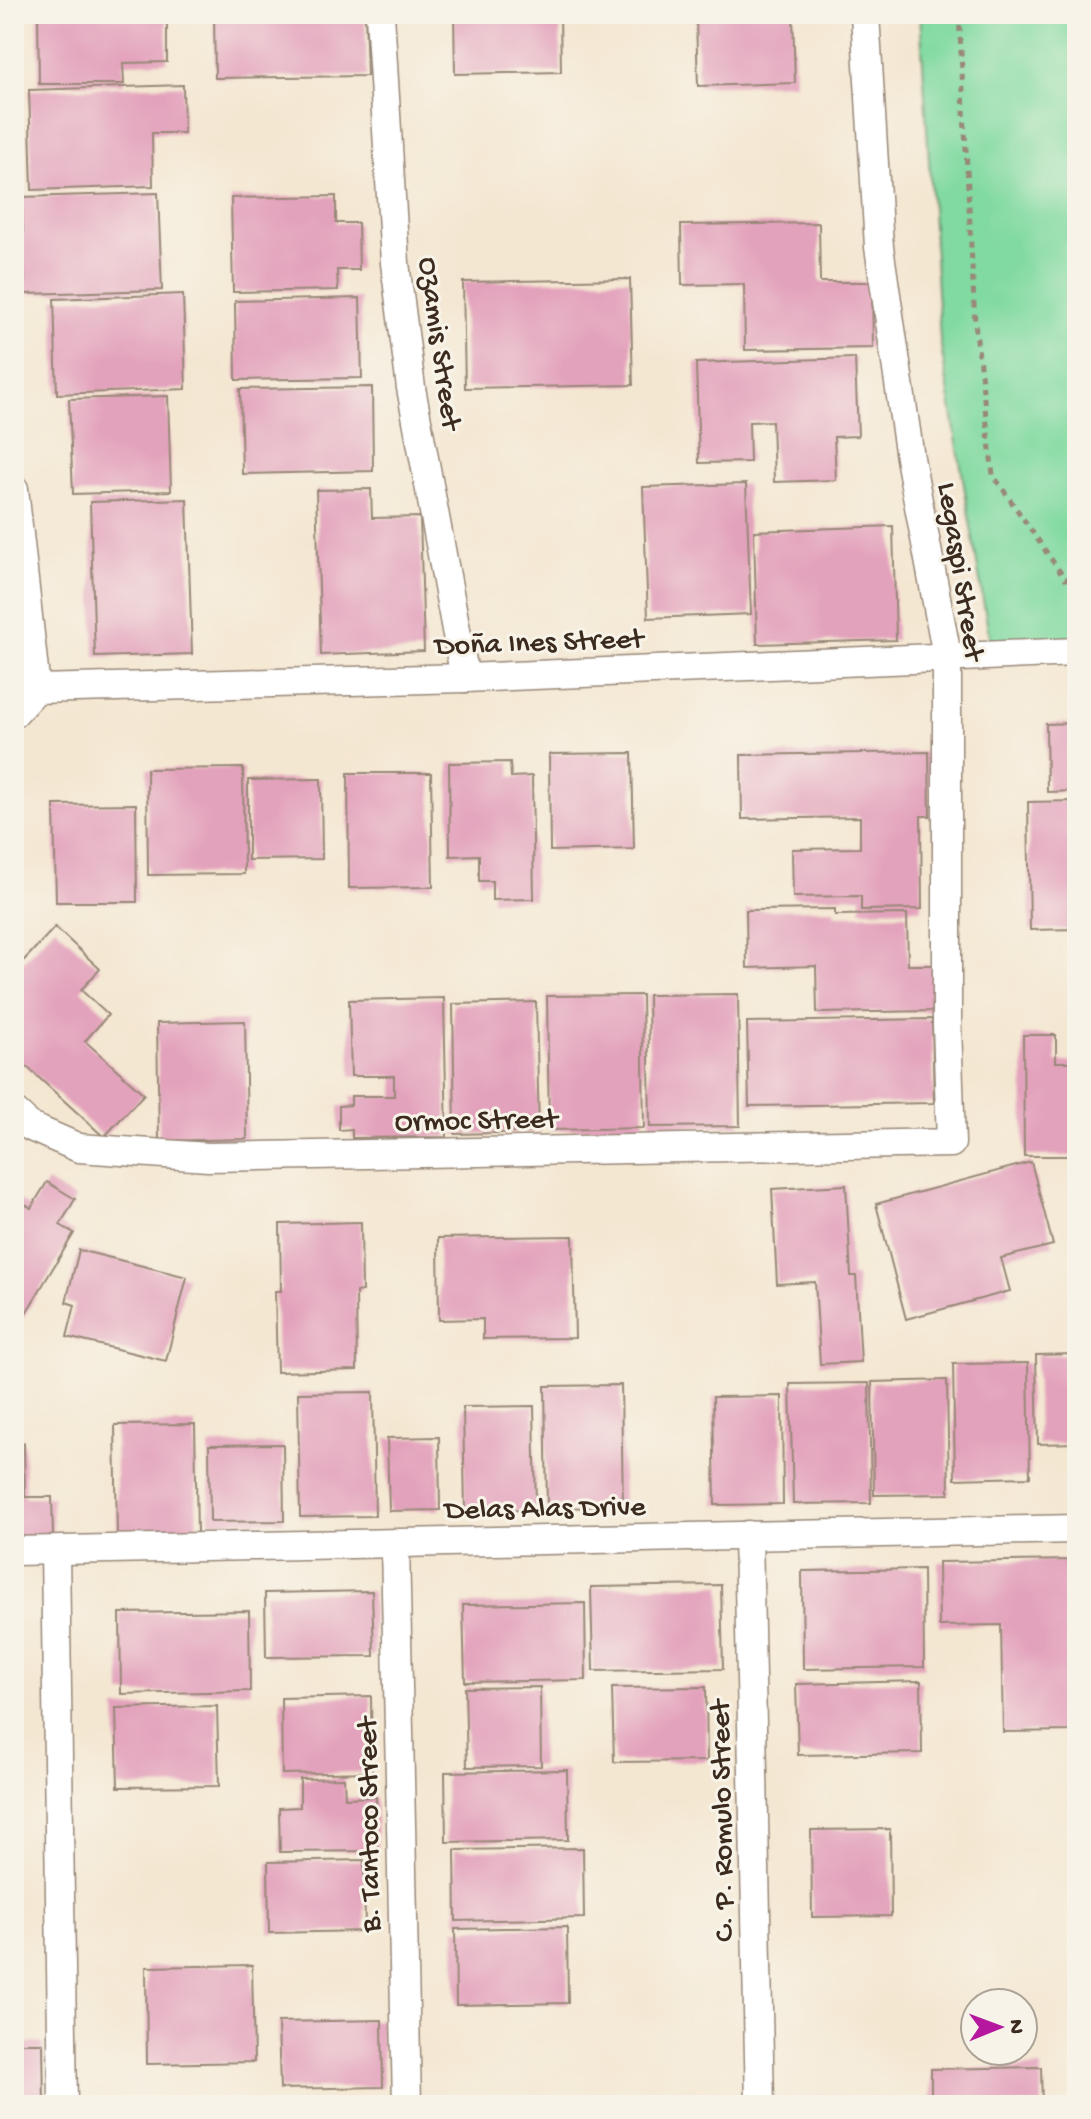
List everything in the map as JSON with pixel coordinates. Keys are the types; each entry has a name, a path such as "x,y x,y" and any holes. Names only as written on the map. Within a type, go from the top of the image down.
{"street":[{"name":"Ozamis Street","path":"380,14 395,263 411,388 465,678"},
{"name":"Legaspi Street","path":"865,14 879,247 910,458 947,656 947,1025 951,1143"},
{"path":"14,489 36,689 14,713"},
{"name":"Doña Ines Street","path":"36,689 465,678 1077,652"},
{"name":"Ormoc Street","path":"14,1112 31,1127 79,1148 208,1157 951,1143"},
{"name":"Delas Alas Drive","path":"14,1551 1077,1529"},
{"name":"C. P. Romulo Street","path":"748,1535 760,2105"},
{"name":"B. Tantoco Street","path":"395,1544 407,2105"},
{"path":"55,1551 63,2105"}],"path":[{"path":"959,14 975,323 993,475 1065,579 1077,579"}],"green space":[{"path":"920,14 1077,14 1077,658 993,660 940,340"}],"building":[{"path":"38,14 167,14 167,62 123,63 124,84 39,84"},
{"path":"214,14 365,14 367,76 215,78"},
{"path":"454,14 560,15 561,72 455,74"},
{"path":"628,14 793,14 795,83 698,86 696,19 628,20"},
{"path":"183,85 184,133 152,133 153,186 32,190 29,90"},
{"path":"158,193 162,290 25,294 22,197"},
{"path":"336,196 336,223 358,223 359,270 337,270 338,290 233,292 231,198"},
{"path":"819,223 820,282 872,282 873,348 745,350 744,284 682,285 681,225"},
{"path":"630,279 633,385 465,388 463,282"},
{"path":"183,294 186,389 57,394 54,299"},
{"path":"360,298 362,378 236,380 235,301"},
{"path":"855,358 858,436 834,437 836,480 774,482 772,421 749,422 750,462 699,463 696,363"},
{"path":"372,387 373,471 242,474 240,389"},
{"path":"168,396 171,491 73,494 69,399"},
{"path":"746,484 751,614 648,618 643,487"},
{"path":"371,489 372,518 420,517 424,651 321,655 316,490"},
{"path":"187,499 192,654 95,657 90,502"},
{"path":"893,526 896,640 757,644 754,531"},
{"path":"1077,723 1077,791 1047,792 1046,724"},
{"path":"929,752 930,816 921,816 922,909 861,910 861,896 793,897 792,849 860,848 860,817 742,819 741,755"},
{"path":"632,753 634,849 550,851 549,754"},
{"path":"510,762 511,777 532,776 534,899 492,900 492,881 479,881 479,855 450,856 449,763"},
{"path":"243,768 244,874 148,875 147,769"},
{"path":"348,773 431,773 433,887 349,888"},
{"path":"321,779 322,859 248,860 248,780"},
{"path":"1077,801 1077,929 1030,930 1028,802"},
{"path":"136,804 137,902 56,902 54,805"},
{"path":"835,909 835,915 907,914 908,965 933,965 933,1011 817,1013 816,966 747,968 746,910"},
{"path":"55,927 100,969 81,990 108,1015 85,1041 144,1094 104,1137 14,1055 14,971"},
{"path":"738,994 740,1126 650,1127 648,995"},
{"path":"642,995 644,1128 549,1130 547,996"},
{"path":"444,998 447,1137 352,1138 352,1129 339,1130 339,1106 351,1105 351,1096 394,1096 394,1076 351,1076 349,1000"},
{"path":"536,1002 539,1132 455,1134 453,1004"},
{"path":"932,1019 934,1103 749,1106 747,1022"},
{"path":"245,1021 247,1139 159,1141 157,1023"},
{"path":"1023,1035 1056,1035 1056,1062 1072,1062 1072,1054 1077,1054 1077,1156 1024,1156"},
{"path":"1031,1162 1053,1245 1001,1258 1010,1291 906,1319 876,1204"},
{"path":"47,1182 75,1199 60,1225 74,1233 14,1333 14,1197 31,1208"},
{"path":"846,1185 851,1276 856,1276 861,1362 820,1364 815,1282 777,1284 772,1189"},
{"path":"361,1222 362,1291 356,1292 357,1370 277,1372 275,1291 281,1291 280,1224"},
{"path":"573,1236 575,1338 483,1339 483,1319 439,1320 438,1238"},
{"path":"79,1250 187,1277 166,1361 67,1337 75,1305 66,1302"},
{"path":"1077,1354 1077,1443 1038,1444 1036,1355"},
{"path":"1028,1363 1030,1477 955,1479 953,1364"},
{"path":"947,1380 949,1494 874,1495 872,1382"},
{"path":"869,1383 871,1503 793,1504 790,1384"},
{"path":"621,1385 623,1507 547,1508 545,1386"},
{"path":"373,1392 375,1516 300,1517 298,1393"},
{"path":"782,1396 783,1504 715,1505 713,1397"},
{"path":"534,1406 536,1510 465,1511 463,1407"},
{"path":"195,1424 197,1534 117,1536 115,1425"},
{"path":"439,1437 440,1510 389,1511 387,1438"},
{"path":"14,1443 24,1443 25,1497 52,1497 53,1536 14,1537"},
{"path":"283,1444 284,1521 210,1522 209,1445"},
{"path":"1077,1560 1077,1623 1068,1623 1070,1731 1003,1732 1001,1625 939,1626 938,1562"},
{"path":"923,1569 924,1667 803,1669 802,1571"},
{"path":"721,1585 723,1669 593,1671 591,1587"},
{"path":"372,1591 374,1656 266,1657 265,1593"},
{"path":"585,1603 586,1680 465,1682 463,1605"},
{"path":"249,1611 250,1691 121,1694 120,1613"},
{"path":"921,1681 922,1753 798,1755 796,1684"},
{"path":"540,1687 541,1766 467,1767 465,1688"},
{"path":"706,1687 707,1761 614,1762 612,1688"},
{"path":"371,1696 372,1772 282,1774 281,1698"},
{"path":"217,1706 219,1786 118,1787 116,1708"},
{"path":"567,1770 568,1840 446,1842 445,1772"},
{"path":"344,1778 345,1798 376,1797 377,1851 280,1852 279,1808 300,1807 300,1779"},
{"path":"890,1829 891,1916 812,1917 811,1830"},
{"path":"583,1848 584,1918 456,1921 455,1850"},
{"path":"364,1860 365,1931 269,1933 268,1862"},
{"path":"567,1927 568,2003 456,2005 455,1929"},
{"path":"252,1965 254,2062 147,2064 146,1967"},
{"path":"382,2020 383,2087 280,2089 278,2022"},
{"path":"14,2043 43,2043 44,2105 14,2105"},
{"path":"1041,2067 1042,2105 931,2105 931,2069"}]}
